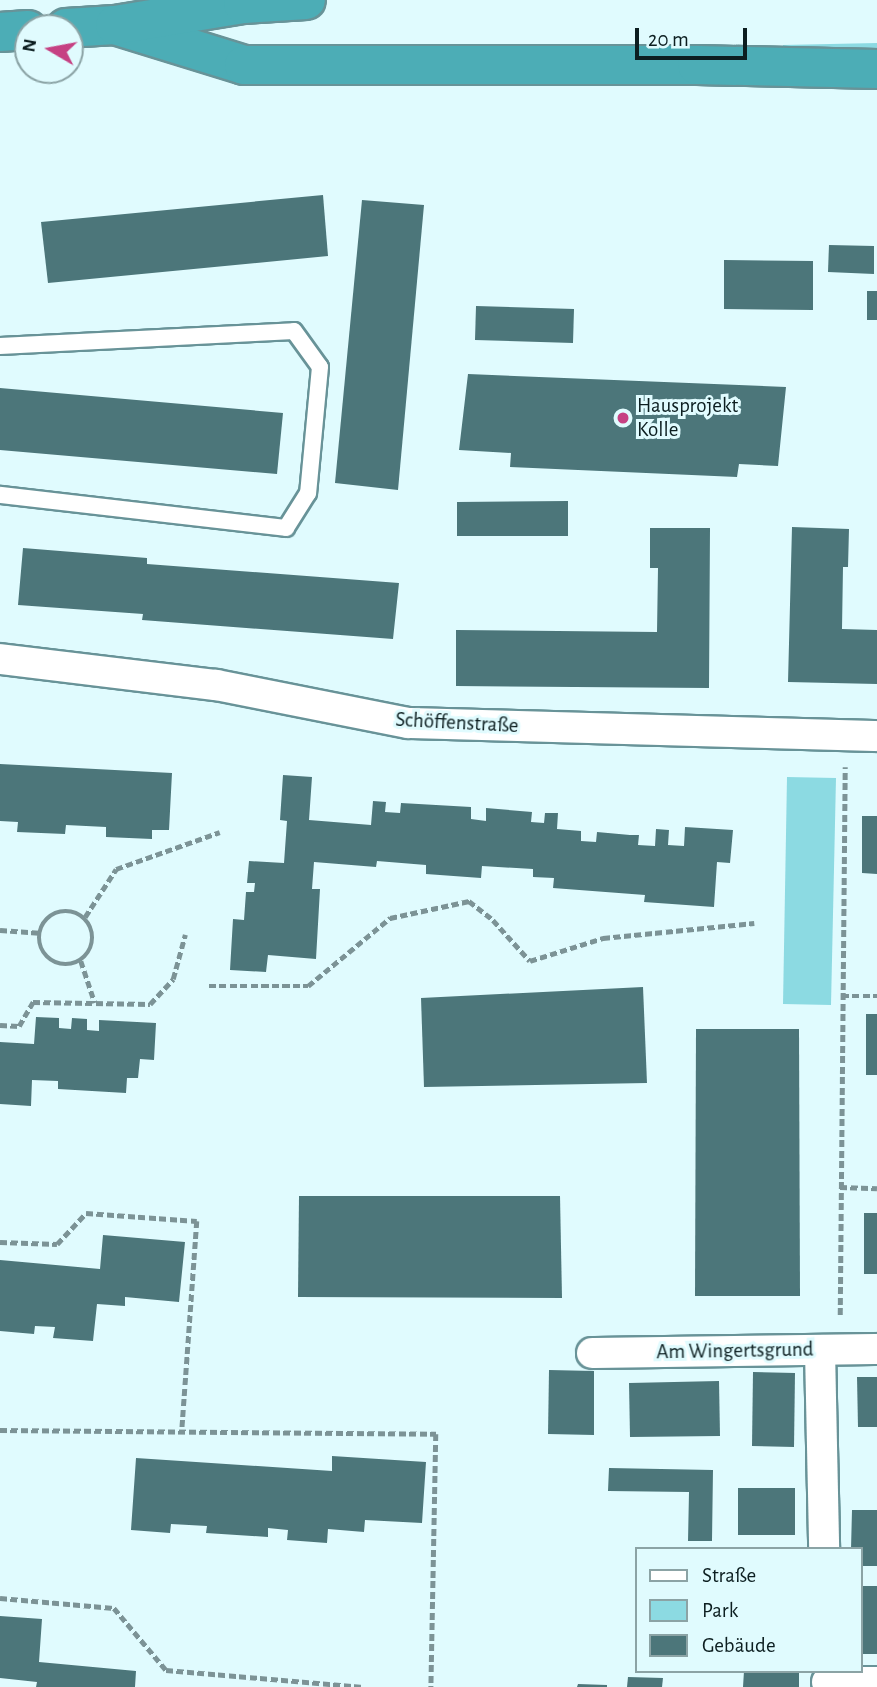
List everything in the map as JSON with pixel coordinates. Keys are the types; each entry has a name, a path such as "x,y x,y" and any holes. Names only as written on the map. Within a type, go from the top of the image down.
{"highway":[{"path":"84,27 115,25 243,4 306,0"},
{"path":"115,25 244,65 669,65 877,69"}],"street":[{"name":"Schöffenstraße","path":"0,659 216,685 408,723 877,736"},
{"name":"Am Wingertsgrund","path":"592,1353 877,1349"},
{"path":"824,1547 830,1350"},
{"path":"827,1680 877,1682"}],"lane":[{"path":"0,346 294,331 320,367 308,493 286,528 0,495"}],"path":[{"path":"830,1350 840,1187 845,735"},
{"path":"85,917 116,869 220,832"},
{"path":"209,986 308,986 390,918 470,901 493,920 530,961 603,938 754,923"},
{"path":"70,910 85,917 92,927 93,942 81,961 66,965 50,961 40,947 39,933 50,915 70,910"},
{"path":"0,930 39,933"},
{"path":"0,1025 19,1026 33,1002 150,1004 173,979 184,935"},
{"path":"81,961 95,1003"},
{"path":"842,996 877,996"},
{"path":"840,1187 877,1188"},
{"path":"0,1242 57,1244 86,1213 197,1222 182,1432"},
{"path":"0,1430 436,1434 430,1687"},
{"path":"0,1598 114,1608 166,1670 363,1687"}],"green space":[{"path":"877,43 877,53 782,52 783,45"},
{"path":"787,777 836,778 831,1005 783,1004"}],"building":[{"path":"323,195 328,256 48,283 41,222"},
{"path":"362,200 424,205 398,490 335,483"},
{"path":"829,245 874,246 874,274 828,272"},
{"path":"724,260 813,261 813,310 724,309"},
{"path":"867,291 877,291 877,320 867,320"},
{"path":"476,306 574,309 573,343 475,340"},
{"name":"Hausprojekt Kolle","path":"468,374 786,387 778,466 739,464 737,477 510,467 511,453 459,450"},
{"path":"0,388 283,413 277,474 0,450"},
{"path":"568,501 568,536 457,536 457,502"},
{"path":"792,527 849,529 848,567 843,567 842,629 877,630 877,684 788,682"},
{"path":"650,528 710,528 709,688 456,686 456,630 657,632 658,568 650,568"},
{"path":"23,548 147,558 147,564 399,583 393,639 142,620 143,614 18,605"},
{"path":"0,764 172,773 169,830 152,830 152,839 106,837 106,827 66,825 65,834 17,832 18,822 0,821"},
{"path":"283,775 312,777 309,820 371,825 373,801 386,802 385,812 400,813 401,803 471,807 471,819 486,821 486,808 532,812 531,822 544,823 545,813 558,813 557,829 581,831 581,841 596,842 597,832 639,835 638,845 655,846 656,829 669,830 668,845 684,846 685,827 733,830 730,863 717,862 714,907 644,902 645,895 553,888 554,878 533,877 533,869 482,866 481,878 426,874 426,865 377,861 376,867 314,862 312,889 320,889 316,959 268,955 266,972 230,970 233,919 244,920 246,892 254,892 255,883 247,883 249,861 284,863 287,821 280,820"},
{"path":"862,816 877,816 877,874 862,873"},
{"path":"643,987 647,1083 424,1087 421,998"},
{"path":"866,1014 877,1014 877,1075 866,1075"},
{"path":"36,1017 59,1018 59,1028 71,1029 72,1018 87,1019 87,1030 99,1031 99,1020 156,1023 154,1060 140,1059 138,1078 127,1078 126,1093 58,1089 58,1081 32,1080 31,1106 0,1104 0,1042 34,1044"},
{"path":"696,1029 799,1029 800,1296 695,1296"},
{"path":"299,1196 560,1196 562,1298 298,1297"},
{"path":"864,1213 877,1213 877,1274 864,1274"},
{"path":"103,1235 185,1242 179,1302 125,1297 125,1306 97,1304 93,1341 53,1338 55,1327 35,1326 34,1334 0,1331 0,1260 100,1269"},
{"path":"549,1370 594,1371 594,1435 548,1434"},
{"path":"753,1372 795,1373 794,1447 752,1446"},
{"path":"857,1377 877,1377 877,1427 858,1427"},
{"path":"719,1381 720,1436 630,1437 629,1383"},
{"path":"332,1456 426,1462 422,1523 365,1520 364,1532 328,1529 327,1543 287,1540 288,1530 268,1528 268,1537 206,1533 207,1526 171,1524 170,1533 131,1530 136,1458 332,1471"},
{"path":"609,1468 713,1470 712,1541 688,1541 689,1492 608,1491"},
{"path":"738,1488 795,1488 795,1535 738,1535"},
{"path":"852,1510 877,1510 877,1566 863,1566 863,1547 851,1547"},
{"path":"863,1586 877,1586 877,1654 863,1654"},
{"path":"0,1616 42,1619 39,1662 136,1671 135,1687 36,1687 37,1682 0,1678"},
{"path":"744,1673 799,1673 799,1687 743,1687"},
{"path":"628,1677 663,1678 662,1687 627,1687"},
{"path":"578,1684 607,1685 607,1687 577,1687"}],"place":[{"name":"Hausprojekt Kolle","path":"623,418"}]}
